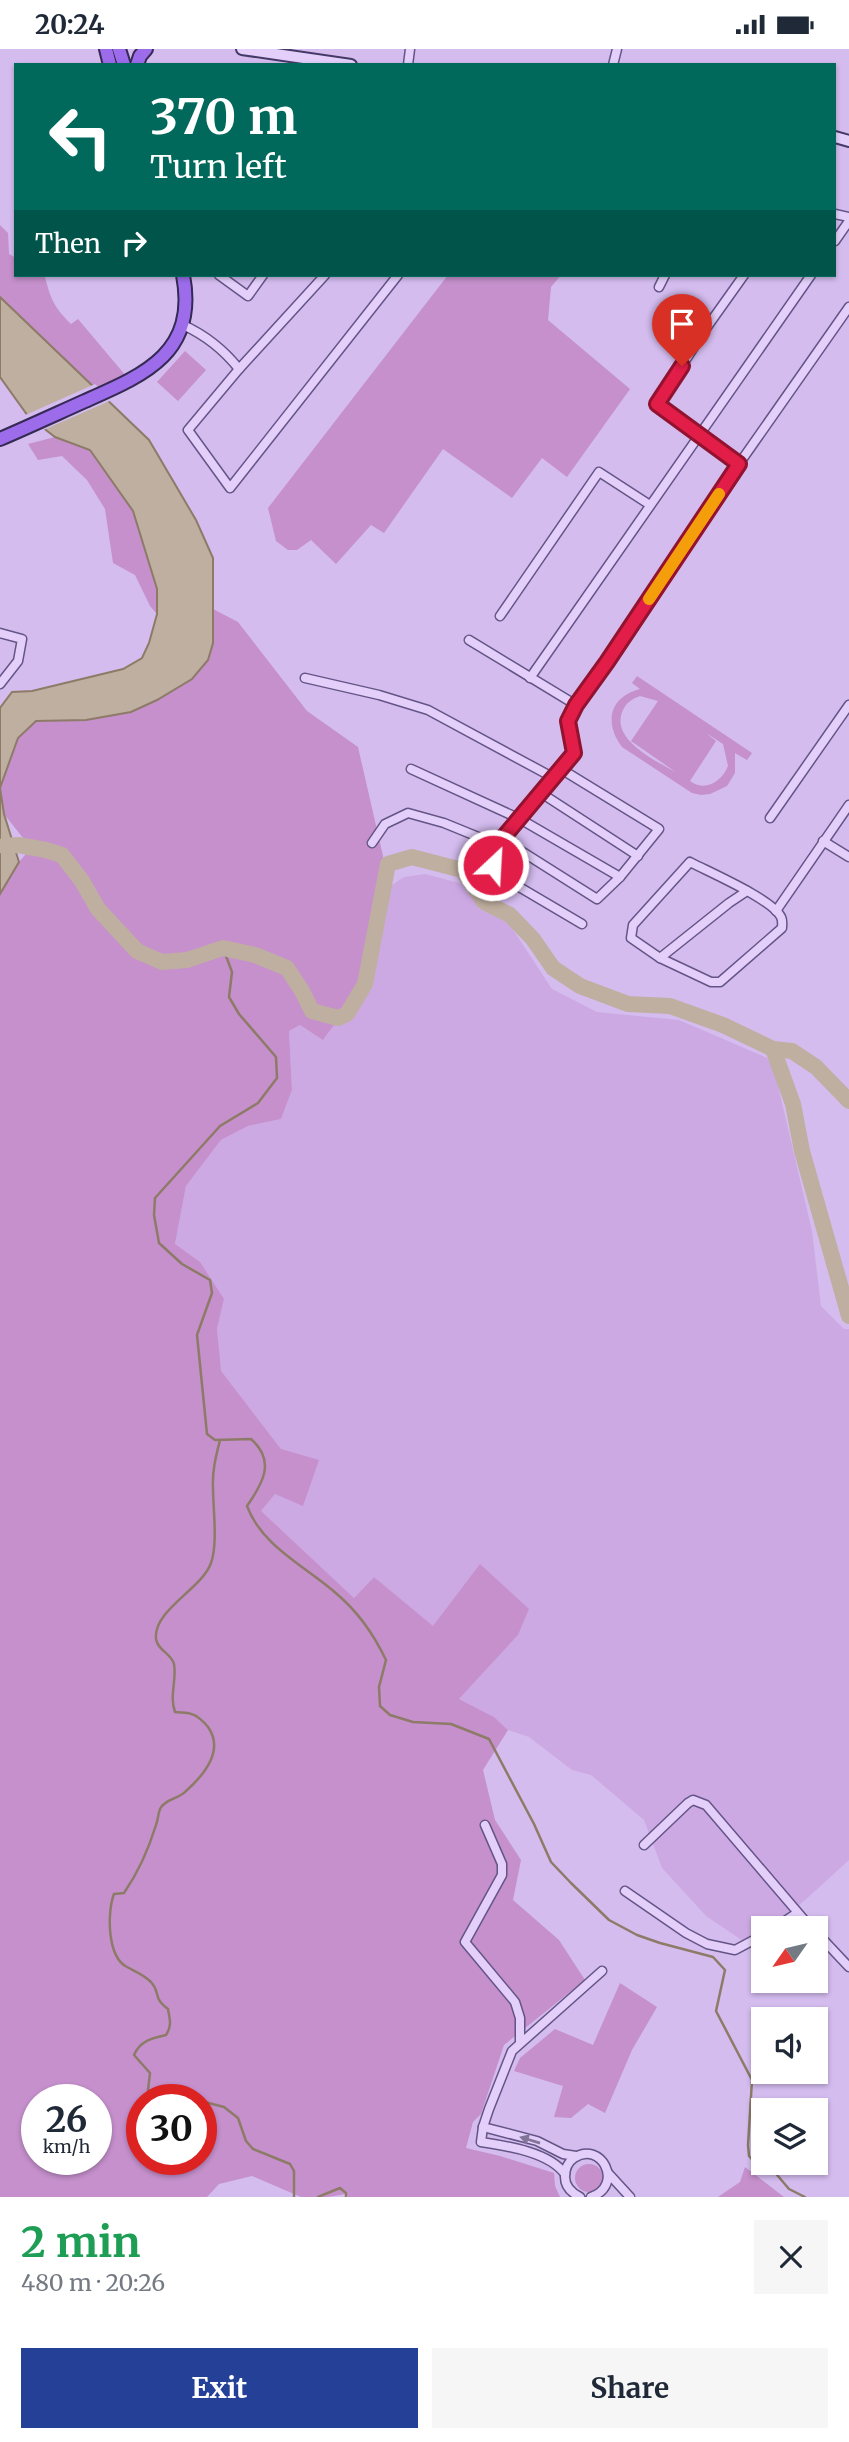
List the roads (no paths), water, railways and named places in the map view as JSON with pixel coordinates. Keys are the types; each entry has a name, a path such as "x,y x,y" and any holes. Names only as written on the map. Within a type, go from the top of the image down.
{"highway":[{"path":"0,439 147,372 171,348 183,325 187,291 184,277"}],"main road":[{"path":"242,49 337,63"}],"street":[{"path":"836,239 849,219"},
{"path":"222,277 248,296 262,277"},
{"path":"323,277 239,369 188,430 230,488 396,277"},
{"path":"659,287 664,277"},
{"path":"739,464 657,404 743,277"},
{"path":"530,678 810,277"},
{"path":"582,924 497,874 493,865 500,842 574,753 568,721 576,705 849,307"},
{"path":"183,325 215,344 239,369"},
{"path":"500,616 599,472 650,505"},
{"path":"0,633 22,639 18,661 0,684"},
{"path":"469,641 576,705"},
{"path":"305,678 379,695 428,710 554,778"},
{"path":"769,818 849,705"},
{"path":"411,769 520,819 620,877"},
{"path":"372,843 384,824 408,813 500,842 597,899 620,877 659,829 561,769"},
{"path":"541,793 638,856"},
{"path":"776,911 849,805"},
{"path":"823,841 849,857"},
{"path":"690,862 747,891 776,911 782,919 782,928 720,982 711,982 660,958 631,938 634,925 690,862"},
{"path":"660,958 747,891"},
{"path":"644,1845 688,1803 699,1801 721,1821 800,1916"},
{"path":"485,1825 502,1864 502,1875 465,1942 515,2002 520,2018 520,2043"},
{"path":"625,1891 686,1933 707,1944 735,1950 751,1941"},
{"path":"792,1916 797,1913"},
{"path":"828,1945 849,1968"},
{"path":"565,2174 558,2164 527,2152 510,2146 481,2142 483,2127 512,2051 602,1971"},
{"path":"483,2127 537,2141 563,2154 596,2156 606,2166 608,2180 605,2195 591,2197"},
{"path":"576,2156 566,2167 565,2174 568,2188 580,2197"},
{"path":"608,2173 630,2197"}],"waterway":[{"path":"4,846 18,845 62,855 82,881 98,909 137,951 162,962 187,960 223,948 255,955 287,968 312,1011 338,1018 347,1014 365,984 388,864 412,857 462,870 484,902 510,915 533,939 553,968 580,986 628,1004 670,1006 723,1025 773,1049 792,1051 816,1067 849,1101"},
{"path":"223,948 232,972 229,997 239,1014 276,1057 277,1078 258,1103 220,1126 155,1198 154,1215 159,1243 182,1264 210,1280 212,1293 197,1335 207,1434 215,1440 251,1439 259,1447 265,1464 264,1472 258,1489 247,1506 254,1520 274,1545 338,1595 353,1609 371,1633 386,1660 379,1687 380,1706 390,1715 413,1722 451,1724 489,1739 551,1862 571,1883 609,1920 637,1935 713,1957 725,1970 716,2011 752,2080 749,2156 758,2166 772,2169 789,2189 805,2197"},
{"path":"773,1049 793,1104 802,1151 849,1316"},
{"path":"149,2084 150,2073 134,2055 143,2043 166,2035 170,2026 168,2009 158,1998 151,1982 120,1962 112,1944 110,1912 114,1894 124,1893 134,1878 150,1843 160,1809 193,1785 213,1754 213,1736 205,1723 188,1713 175,1712 174,1664 156,1639 157,1628 162,1619 206,1573 211,1563 215,1536 213,1476 220,1440"},
{"path":"217,2105 238,2118 246,2141 253,2149 290,2164 294,2171 294,2197"},
{"path":"318,2197 340,2188 346,2193 346,2197"}]}
